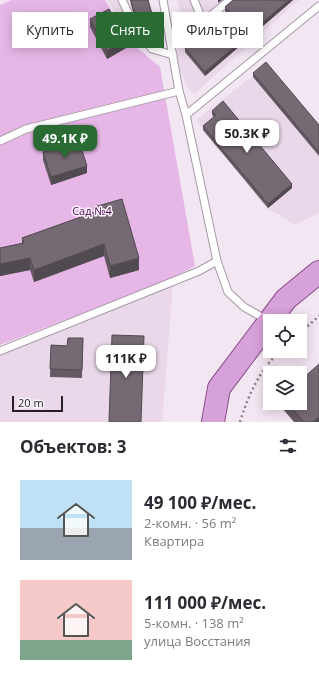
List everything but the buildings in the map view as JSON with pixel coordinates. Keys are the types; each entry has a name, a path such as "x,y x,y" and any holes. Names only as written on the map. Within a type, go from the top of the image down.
{"main road":[{"path":"274,314 286,299 319,272"},
{"path":"214,422 219,388 263,329"}],"lane":[{"path":"122,0 135,28 152,49 173,55"},
{"path":"163,0 179,91 186,115 216,261 228,292 244,307 263,318"},
{"path":"194,0 199,12"},
{"path":"215,12 230,0"},
{"path":"186,115 319,6"},
{"path":"0,141 26,129 179,91"},
{"path":"0,351 199,271 216,261"}],"path":[{"path":"307,327 319,316"},
{"path":"240,422 248,396 273,358"}],"shaded area":[{"path":"107,0 147,0 151,12 115,12"},
{"path":"177,0 299,0 263,32 263,12 180,12"},
{"path":"178,48 245,48 194,94 188,89 177,61"},
{"path":"267,65 319,125 319,213 295,225 277,213 269,211 196,120"},
{"path":"173,285 162,422 0,422 0,355"}],"green space":[{"name":"Сад №4","path":"12,0 105,0 112,12 96,12 96,48 137,48 160,67 195,266 168,280 0,345 0,5"}]}
